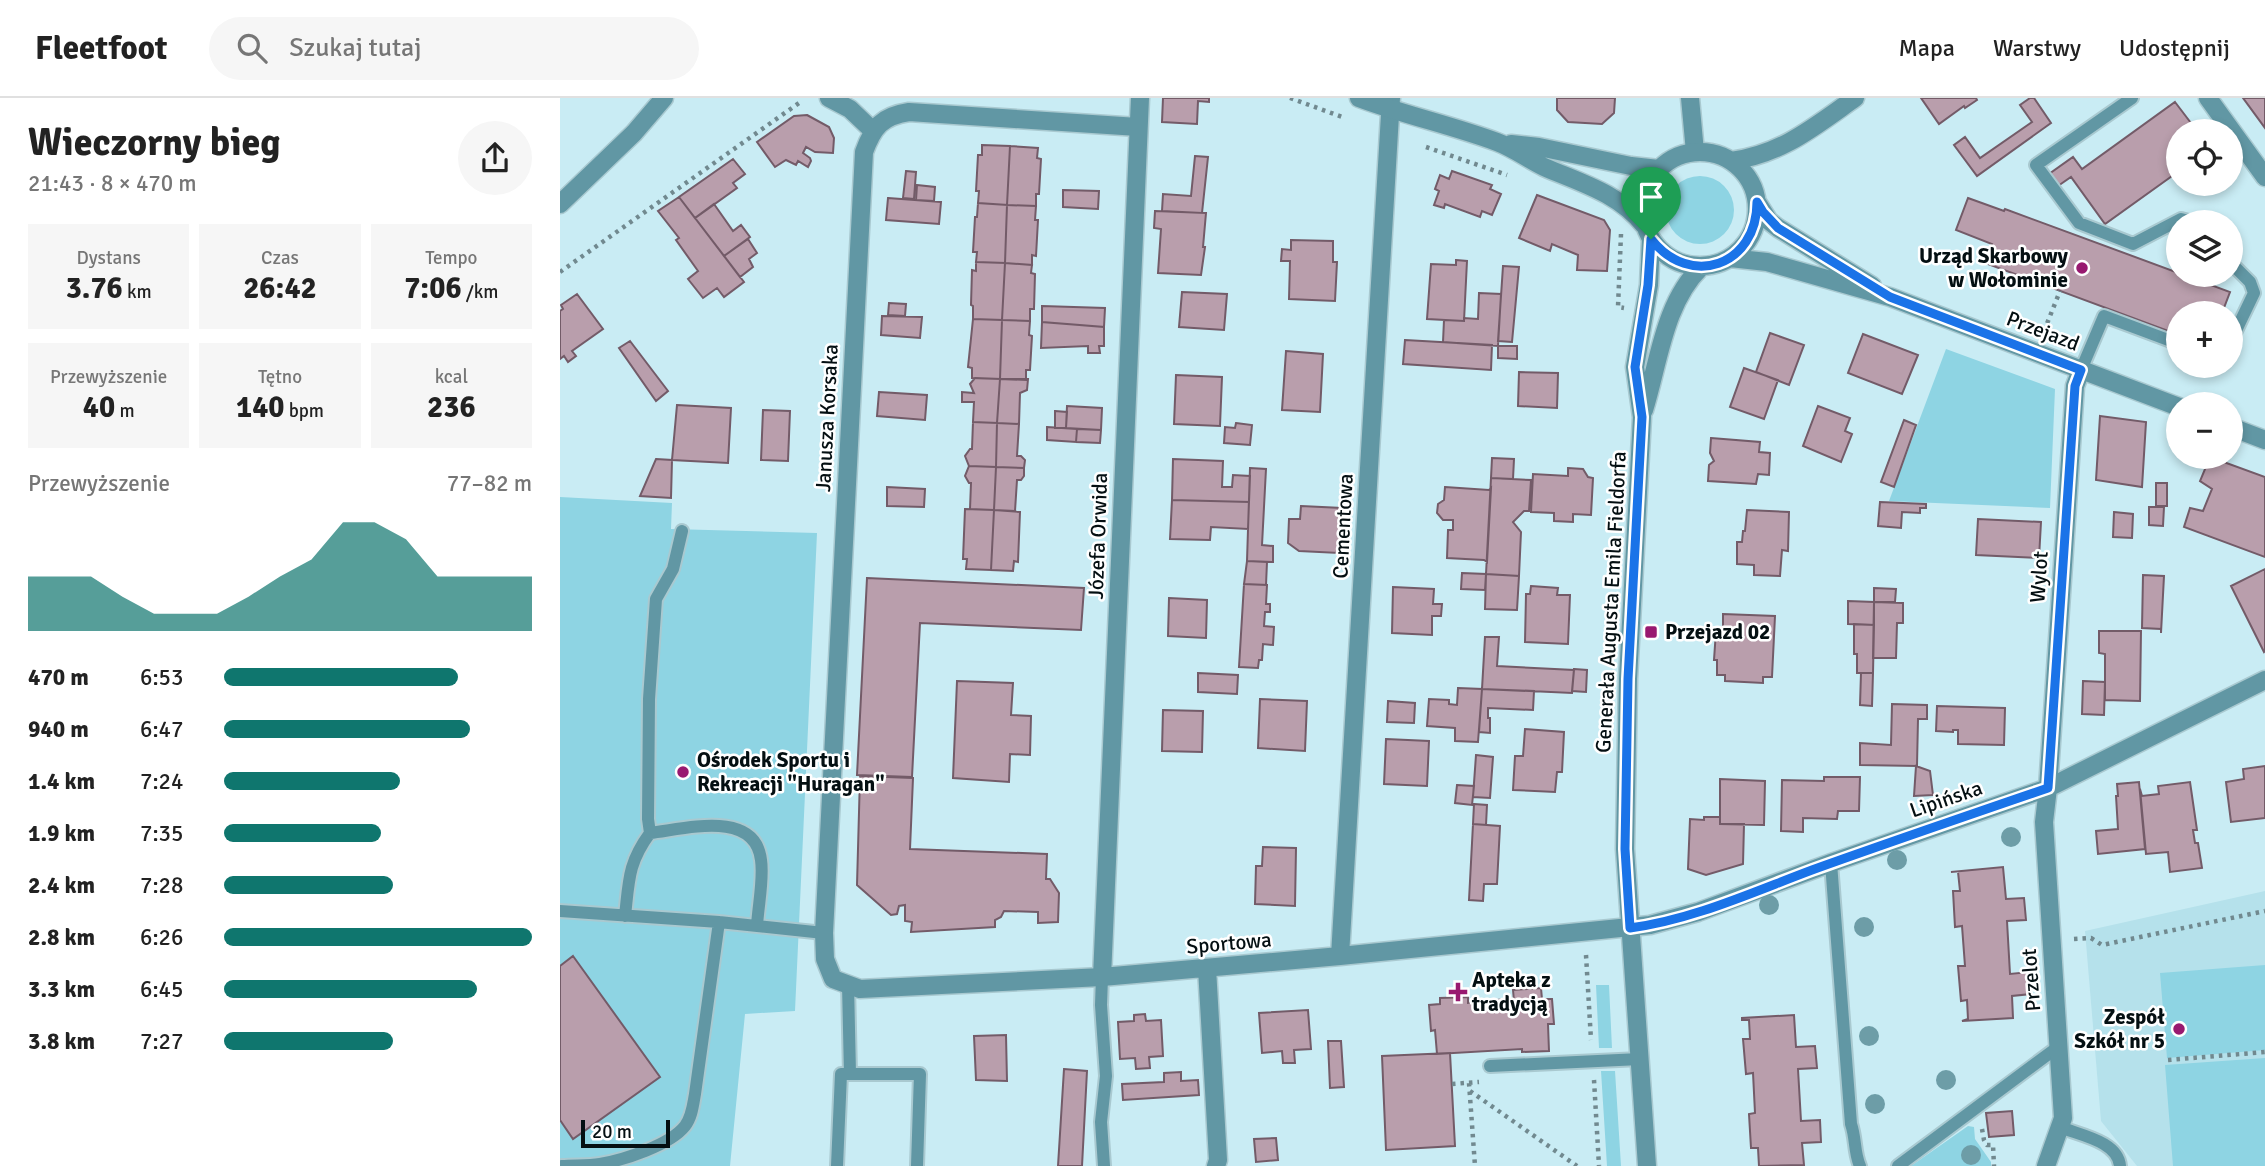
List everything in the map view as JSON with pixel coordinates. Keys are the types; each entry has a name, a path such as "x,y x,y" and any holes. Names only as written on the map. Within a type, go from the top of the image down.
{"street":[{"path":"560,204 634,133 664,98"},
{"path":"829,98 850,109 872,130 896,114 909,112 1138,127"},
{"name":"Józefa Orwida","path":"1102,977 1140,98"},
{"path":"1359,98 1391,104 1498,143 1621,201 1633,211 1660,251 1672,260 1686,265 1702,267 1717,264 1731,258 1742,248 1755,227 1757,202 1748,178 1741,168 1720,155 1695,152 1671,160 1659,169 1644,195 1642,210 1648,232"},
{"path":"1690,98 1695,152"},
{"path":"1731,161 1760,156 1787,144 1855,98"},
{"path":"2208,98 2265,177"},
{"name":"Cementowa","path":"1340,956 1391,104"},
{"name":"Janusza Korsaka","path":"841,982 825,959 824,933 864,152 872,130"},
{"path":"1498,143 1539,147 1659,169"},
{"name":"Przejazd","path":"1757,202 1778,228 1890,297"},
{"name":"Generała Augusta Emila Fieldorfa","path":"1647,1166 1625,849 1628,679 1642,417 1635,367 1648,285 1648,232"},
{"name":"Przejazd","path":"1731,258 1767,262 1890,297 2166,402"},
{"name":"Generała Augusta Emila Fieldorfa","path":"1642,417 1670,317 1682,291 1702,267"},
{"name":"Wylot","path":"2048,788 2075,386 2081,370"},
{"path":"2243,432 2265,440"},
{"name":"Lipińska","path":"1630,928 1681,917 2048,788 2265,680"},
{"name":"Przelot","path":"2046,1166 2063,1118 2044,822 2048,788"},
{"name":"Sportowa","path":"841,982 860,989 1102,977 1630,928"},
{"path":"1207,968 1217,1166"}],"lane":[{"path":"2132,98 2036,166 2079,223 2133,244 2166,227"},
{"path":"2243,275 2250,282 2254,293 2243,316"},
{"path":"2081,370 2104,316 2166,339"},
{"path":"625,916 629,876 637,851 650,833 649,699 656,599 673,569 681,531"},
{"path":"650,833 713,825 740,828 756,841 762,861 757,926"},
{"path":"1831,863 1852,1124 1860,1166"},
{"path":"560,911 719,922 824,933"},
{"path":"562,1166 600,1164 625,1157 671,1138 685,1125 691,1114 695,1094 719,922"},
{"path":"1102,977 1106,1076 1101,1122 1104,1166"},
{"path":"841,982 850,1074"},
{"path":"1898,1166 2058,1047"},
{"path":"1490,1066 1640,1059"},
{"path":"837,1166 841,1074 920,1074 917,1166"},
{"path":"2060,1127 2108,1146 2115,1152 2120,1166"}],"path":[{"path":"560,272 799,103"},
{"path":"1618,307 1621,234 1619,222"},
{"path":"2042,335 2060,291"},
{"path":"2086,938 2102,945 2265,911"},
{"path":"2168,1060 2265,1052"},
{"path":"1469,1083 1475,1166"},
{"path":"1470,1091 1577,1166"},
{"path":"1980,1106 1983,1140 1987,1145 1993,1145 1994,1166"}],"shaded area":[{"path":"1693,176 1707,176 1719,181 1729,191 1734,210 1729,229 1719,239 1707,244 1693,244 1681,239 1671,229 1666,217 1666,203 1671,191 1681,181"},
{"path":"1946,349 2055,389 2050,508 1889,501"},
{"name":"Ośrodek Sportu i Rekreacji \"Huragan\"","path":"560,497 672,503 671,529 817,533 795,1011 745,1014 730,1166 560,1166"},
{"name":"Zespół Szkół nr 5","path":"2265,891 2265,1166 2137,1166 2101,1121 2085,931"},
{"path":"2265,965 2265,1050 2167,1058 2160,973"},
{"path":"1596,985 1609,985 1612,1048 1599,1048"},
{"path":"2265,1058 2265,1166 2173,1166 2165,1065"},
{"path":"1601,1071 1615,1071 1621,1166 1607,1166"},
{"path":"1968,1126 1974,1127 1975,1139 1991,1166 1911,1166"}],"building":[{"path":"1163,98 1209,98 1209,102 1198,101 1197,124 1162,122"},
{"path":"1557,98 1615,98 1614,113 1602,124 1568,122 1557,110"},
{"path":"1921,98 1976,98 1977,100 1939,124"},
{"path":"2034,98 2051,123 1977,176 1954,145 1965,137 1980,158 2032,122 2020,105"},
{"path":"2243,98 2265,98 2265,128"},
{"path":"2175,102 2188,119 2166,119 2166,180 2105,224 2071,177 2058,186 2049,174 2073,157 2082,169"},
{"path":"807,115 829,127 834,138 833,153 815,152 806,147 803,153 811,161 808,167 798,161 796,165 786,160 775,167 757,142 794,116"},
{"path":"982,145 1010,146 1007,205 978,203 978,155 982,155"},
{"path":"1010,146 1038,148 1037,158 1041,159 1036,206 1007,205"},
{"path":"1195,156 1208,157 1202,213 1162,211 1163,194 1191,196"},
{"path":"733,159 745,174 733,183 737,188 695,218 679,197"},
{"path":"906,171 916,172 914,199 903,198"},
{"path":"1452,171 1492,185 1490,189 1501,194 1492,215 1482,211 1480,217 1445,204 1444,208 1434,205 1439,191 1435,189 1440,175 1449,179"},
{"path":"917,185 935,187 934,201 916,200"},
{"path":"1063,190 1099,191 1098,209 1063,207"},
{"path":"1537,195 1604,220 1610,230 1607,271 1577,270 1578,255 1552,244 1550,251 1519,238"},
{"path":"679,197 744,282 724,297 717,288 703,298 688,279 698,271 676,240 679,238 658,211"},
{"path":"888,198 941,202 939,224 886,220"},
{"name":"Urząd Skarbowy w Wołominie","path":"1968,198 2166,268 2166,287 2216,287 2230,292 2227,301 2166,301 2166,330 1985,263 1992,244 1956,230"},
{"path":"978,203 1007,205 1005,263 976,262 977,252 973,252"},
{"path":"714,204 733,231 741,225 750,237 724,256 695,218"},
{"path":"1007,205 1036,206 1036,256 1032,255 1032,265 1005,263"},
{"path":"1155,211 1206,213 1201,275 1158,273 1161,229 1154,228"},
{"path":"748,239 757,253 749,259 753,267 740,277 724,256"},
{"path":"1291,240 1333,241 1333,262 1337,262 1335,301 1289,299 1290,261 1281,261 1282,249 1291,250"},
{"path":"1456,260 1467,261 1464,321 1427,319 1431,264 1456,265"},
{"path":"976,262 1005,263 1002,320 973,319 972,270 976,271"},
{"path":"1005,263 1032,265 1031,273 1035,274 1034,309 1030,309 1030,321 1002,320"},
{"path":"1503,266 1519,267 1512,342 1498,341"},
{"path":"1182,292 1227,294 1224,330 1179,327"},
{"path":"1479,293 1501,294 1498,346 1443,342 1444,320 1478,319"},
{"path":"577,294 603,329 572,351 576,356 568,362 564,356 560,359 560,311 563,309 561,305"},
{"path":"889,303 906,304 905,316 888,315"},
{"path":"1042,306 1105,308 1104,327 1042,322"},
{"path":"882,316 922,317 920,338 881,335"},
{"path":"973,319 1002,320 1000,379 972,378 972,368 968,367"},
{"path":"1002,320 1030,321 1030,370 1026,370 1026,380 1000,379"},
{"path":"1042,322 1104,327 1104,346 1099,346 1100,353 1088,353 1088,346 1041,348"},
{"path":"1770,333 1804,345 1789,385 1756,372"},
{"path":"1863,334 1918,355 1902,394 1848,373"},
{"path":"1405,340 1492,345 1491,370 1403,364"},
{"path":"630,341 668,391 656,401 619,348"},
{"path":"1498,346 1517,346 1517,359 1498,358"},
{"path":"1286,351 1323,354 1320,412 1282,410"},
{"path":"1744,368 1778,380 1764,419 1730,407"},
{"path":"1519,372 1558,373 1557,408 1518,406"},
{"path":"1176,375 1222,377 1220,426 1174,424"},
{"path":"975,378 1000,379 997,423 973,422 974,402 962,402 962,392 974,393 970,384"},
{"path":"1000,379 1028,379 1027,390 1020,393 1019,424 997,423"},
{"path":"879,392 927,395 925,420 877,416"},
{"path":"677,405 731,408 728,463 672,460"},
{"path":"1067,406 1102,408 1101,430 1066,428"},
{"path":"1818,406 1850,418 1845,431 1852,434 1841,462 1803,446"},
{"path":"763,410 790,411 788,461 761,460"},
{"path":"1055,411 1067,412 1066,428 1055,428"},
{"path":"2100,416 2146,422 2142,487 2096,480"},
{"path":"1904,420 1916,425 1894,487 1881,482"},
{"path":"973,422 997,423 996,467 969,466 965,456 972,449"},
{"path":"997,423 1019,424 1017,456 1025,460 1024,468 996,467"},
{"path":"1236,423 1252,425 1250,445 1224,443 1225,427 1235,428"},
{"path":"1047,427 1077,429 1076,442 1047,440"},
{"path":"1077,429 1101,430 1100,443 1076,442"},
{"path":"1711,438 1760,442 1759,452 1770,453 1769,475 1758,474 1756,484 1708,481 1709,465 1714,461 1710,453"},
{"path":"1492,458 1514,459 1513,479 1491,478"},
{"path":"656,459 672,460 671,498 640,496"},
{"path":"1173,459 1223,461 1222,487 1232,487 1233,475 1250,476 1249,502 1172,500"},
{"path":"969,466 996,467 994,510 970,509 971,483 965,476"},
{"path":"996,467 1024,468 1024,476 1017,480 1015,511 994,510"},
{"path":"1250,468 1266,469 1262,545 1273,546 1273,562 1247,561"},
{"path":"1568,468 1583,469 1588,477 1593,478 1591,515 1573,514 1573,522 1554,521 1554,513 1531,512 1533,474 1568,476"},
{"path":"2205,469 2243,469 2265,477 2265,557 2184,527 2190,508 2203,511 2212,489 2200,481"},
{"path":"1491,478 1531,480 1529,511 1524,511 1513,522 1521,532 1519,576 1486,574"},
{"path":"2156,483 2167,483 2167,506 2156,506"},
{"path":"887,487 925,489 924,507 887,506"},
{"path":"1445,487 1491,488 1487,562 1447,558 1448,530 1453,530 1453,520 1443,520 1437,513 1438,504 1444,500"},
{"path":"1172,500 1249,502 1248,529 1211,527 1210,540 1170,539"},
{"path":"1880,502 1926,504 1926,508 1920,508 1920,513 1902,512 1901,528 1878,526"},
{"path":"1301,506 1342,508 1339,553 1299,551 1288,543 1289,519 1300,519"},
{"path":"2149,507 2164,507 2163,526 2149,525"},
{"path":"965,509 994,510 991,570 966,569 967,559 963,559"},
{"path":"994,510 1020,512 1018,562 1014,561 1013,571 991,570"},
{"path":"1747,510 1789,512 1788,551 1782,550 1780,576 1754,575 1754,565 1737,564 1737,542 1742,542"},
{"path":"2114,512 2133,514 2132,538 2113,537"},
{"path":"1978,519 2041,522 2039,558 1976,555"},
{"path":"1247,561 1267,562 1266,585 1244,584"},
{"path":"2265,569 2265,651 2264,652 2231,586"},
{"path":"1462,573 1486,574 1485,590 1461,589"},
{"path":"1486,574 1519,576 1517,610 1485,609"},
{"path":"2143,575 2164,576 2161,633 2161,629 2142,628"},
{"path":"867,578 1084,588 1081,630 920,623 912,777 857,775"},
{"path":"1244,584 1267,585 1266,604 1270,604 1270,612 1265,612 1264,626 1274,627 1273,645 1263,644 1262,660 1259,660 1258,668 1239,667"},
{"path":"1531,586 1558,588 1557,595 1570,595 1568,644 1525,642 1526,594 1530,594"},
{"path":"1393,587 1434,589 1433,604 1442,604 1441,616 1432,616 1432,635 1392,633"},
{"path":"1874,588 1896,589 1895,602 1874,602"},
{"path":"1169,598 1207,600 1206,638 1168,636"},
{"path":"1848,601 1874,602 1874,625 1848,624"},
{"path":"1874,602 1903,603 1903,623 1897,623 1896,658 1873,658"},
{"path":"1723,614 1775,616 1772,677 1763,677 1763,683 1725,681 1725,675 1717,675 1717,660 1714,660 1716,631 1723,632"},
{"path":"1854,624 1874,625 1873,673 1857,673"},
{"path":"2099,631 2141,631 2140,701 2105,700 2105,654 2099,653"},
{"path":"1485,637 1499,637 1497,666 1574,670 1572,693 1482,689"},
{"path":"1574,669 1587,670 1586,692 1572,691"},
{"path":"1198,673 1238,675 1237,694 1198,692"},
{"path":"1861,673 1873,673 1872,706 1860,705"},
{"path":"957,681 1013,683 1011,715 1031,716 1030,755 1010,754 1009,782 953,778"},
{"path":"2083,681 2105,682 2104,715 2082,714"},
{"path":"1458,688 1482,689 1478,742 1455,741 1455,728 1427,726 1429,699 1449,700 1449,704 1457,705"},
{"path":"1482,689 1534,691 1533,710 1488,708 1490,733 1479,732"},
{"path":"1260,699 1307,701 1305,751 1258,748"},
{"path":"1388,701 1415,703 1414,723 1387,722"},
{"path":"1892,704 1927,705 1927,719 1918,719 1917,766 1860,765 1860,743 1891,745"},
{"path":"1937,706 2005,708 2004,745 1958,744 1958,730 1936,731"},
{"path":"1163,710 1203,711 1202,752 1162,751"},
{"path":"1525,729 1564,732 1562,772 1557,772 1555,792 1513,790 1515,756 1523,756"},
{"path":"1386,739 1429,741 1427,786 1384,784"},
{"path":"1476,755 1493,757 1490,798 1473,797"},
{"path":"1916,766 1930,771 1933,795 1914,796"},
{"path":"2265,766 2265,818 2231,822 2226,782 2244,779 2243,769"},
{"path":"860,776 913,778 910,849 1047,854 1046,879 1050,879 1059,893 1058,922 1038,923 1038,912 1004,911 1001,917 995,920 995,927 911,932 912,922 905,921 905,905 899,906 897,914 891,915 857,885"},
{"path":"1824,777 1860,777 1859,811 1838,811 1837,819 1803,818 1803,832 1781,831 1782,780 1824,781"},
{"path":"1720,779 1765,781 1764,825 1720,824"},
{"path":"2139,782 2145,849 2098,854 2096,831 2118,829 2117,784"},
{"path":"2190,782 2197,830 2193,830 2202,868 2170,872 2168,852 2146,854 2140,789 2142,796 2159,794 2158,786"},
{"path":"1457,785 1474,786 1472,805 1455,803"},
{"path":"1474,804 1487,805 1486,825 1473,824"},
{"path":"1704,817 1720,817 1720,824 1744,824 1743,864 1706,875 1688,869 1690,819 1704,820"},
{"path":"1473,824 1500,826 1497,884 1484,884 1483,901 1469,900"},
{"path":"1263,847 1296,848 1295,906 1255,904 1256,866 1262,866"},
{"path":"2003,867 2006,899 2024,898 2026,920 2007,921 2010,974 2029,972 2031,994 2012,996 2013,1018 1962,1021 1968,1019 1967,1000 1961,1001 1958,966 1965,966 1962,926 1955,927 1953,891 1960,891 1958,872 1951,872"},
{"path":"573,956 660,1077 573,1139 560,1120 560,966"},
{"path":"1541,988 1542,999 1552,999 1554,1024 1548,1024 1549,1051 1522,1052 1522,1049 1437,1054 1435,1030 1431,1031 1429,1005 1440,1004 1440,998 1468,997 1468,1003 1505,999 1505,1002 1514,1001 1513,990"},
{"path":"1308,1010 1311,1049 1294,1050 1295,1063 1283,1063 1282,1051 1262,1053 1259,1013"},
{"path":"1145,1014 1146,1021 1161,1020 1163,1056 1149,1057 1150,1068 1136,1069 1135,1058 1120,1059 1118,1022 1134,1021 1134,1015"},
{"path":"1794,1015 1796,1047 1815,1046 1817,1068 1798,1069 1801,1121 1820,1120 1821,1142 1802,1143 1804,1165 1759,1166 1758,1148 1751,1148 1749,1114 1755,1113 1753,1073 1746,1074 1743,1039 1750,1039 1749,1020 1742,1018"},
{"path":"1006,1035 1007,1081 976,1080 974,1036"},
{"path":"1328,1041 1341,1041 1344,1087 1330,1088"},
{"path":"1450,1053 1455,1146 1386,1150 1382,1056"},
{"path":"1064,1069 1087,1071 1082,1166 1058,1166"},
{"path":"1181,1072 1181,1081 1198,1080 1199,1095 1123,1100 1122,1084 1164,1082 1164,1073"},
{"path":"2012,1111 2014,1135 1989,1137 1986,1113"},
{"path":"1276,1138 1278,1160 1256,1162 1254,1139"}],"place":[{"name":"Urząd Skarbowy w Wołominie","path":"2082,268"},
{"name":"Przejazd 02","path":"1651,632"},
{"name":"Ośrodek Sportu i Rekreacji \"Huragan\"","path":"683,772"},
{"name":"Apteka z tradycją","path":"1458,992"},
{"name":"Zespół Szkół nr 5","path":"2179,1029"}],"route":[{"path":"1757,202 1769,221 1799,243 1890,297 2081,370 2075,386 2048,788 1698,912 1630,928 1625,849 1628,679 1642,417 1635,367 1648,285 1651,239 1660,251 1672,260 1702,267 1717,264 1731,258 1749,238 1755,227 1757,202"}]}
